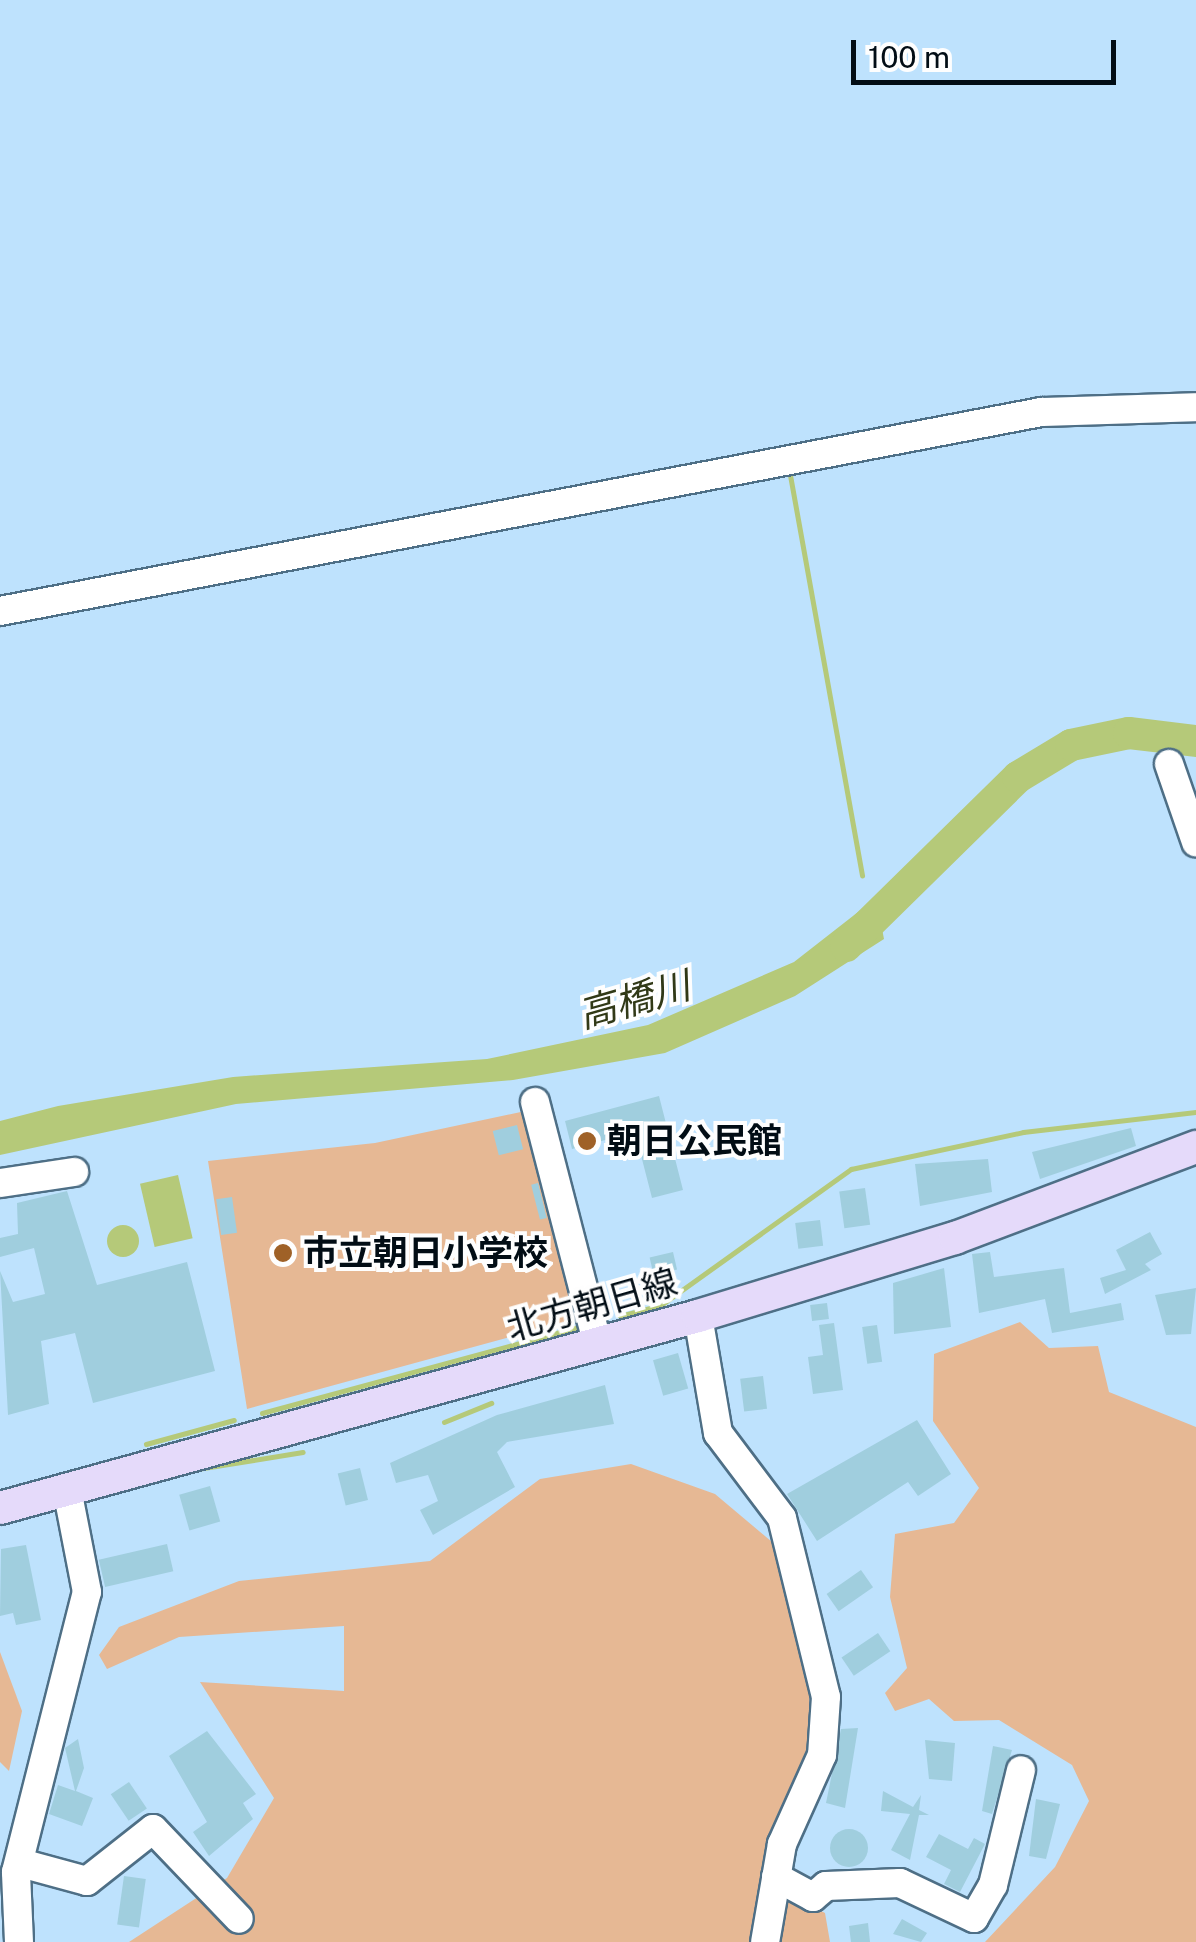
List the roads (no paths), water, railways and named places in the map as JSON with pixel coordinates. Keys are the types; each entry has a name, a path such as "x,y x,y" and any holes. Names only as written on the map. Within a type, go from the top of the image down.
{"main road":[{"name":"北方朝日線","path":"0,1508 68,1494 698,1316 956,1238 1196,1147"}],"street":[{"path":"0,611 1041,412 1196,407"},
{"path":"1169,764 1196,842"},
{"path":"535,1102 598,1345"},
{"path":"0,1183 74,1172"},
{"path":"698,1316 718,1434 782,1518 826,1698 822,1756 776,1877 765,1942"},
{"path":"18,1942 15,1869 86,1592 68,1494"},
{"path":"776,1877 814,1897 826,1886 900,1883 974,1918 993,1885 1020,1770"},
{"path":"15,1869 87,1882 154,1829 239,1919"}],"waterway":[{"path":"790,475 862,876"},
{"name":"高橋川","path":"846,946 1018,777 1071,745 1129,733 1196,741"},
{"path":"620,1316 661,1305 851,1169 1023,1132 1196,1112"},
{"path":"262,1413 579,1327"},
{"path":"444,1422 491,1403"},
{"path":"146,1444 234,1420"},
{"path":"197,1469 303,1452"}],"place":[{"name":"朝日公民館","path":"587,1141"},
{"name":"市立朝日小学校","path":"283,1253"}]}
